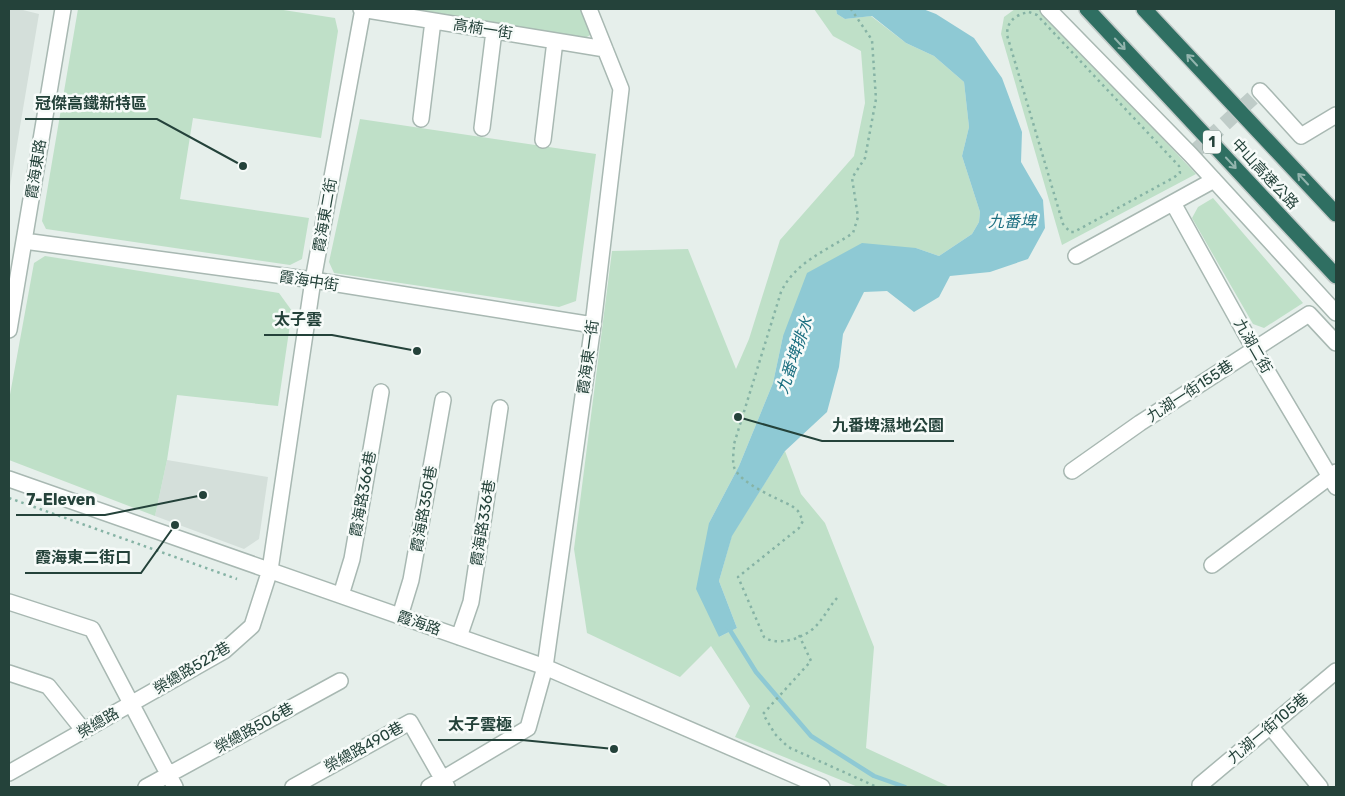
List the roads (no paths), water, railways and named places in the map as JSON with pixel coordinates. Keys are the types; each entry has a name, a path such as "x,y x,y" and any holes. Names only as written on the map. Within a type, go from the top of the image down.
{"highway":[{"name":"中山高速公路","path":"1087,9 1336,276"},
{"name":"中山高速公路","path":"1144,9 1336,214"}],"street":[{"name":"霞海東路","path":"9,330 63,9"},
{"name":"高楠一街","path":"362,9 605,49"},
{"name":"霞海東二街","path":"270,570 314,280 362,9"},
{"name":"霞海東一街","path":"439,785 528,728 545,667 593,325 622,89 589,9"},
{"path":"1048,9 1214,180 1336,313"},
{"path":"421,119 433,21"},
{"path":"482,128 494,31"},
{"path":"543,140 555,41"},
{"path":"1260,91 1301,136 1336,116"},
{"path":"1076,256 1214,180"},
{"name":"九湖二街","path":"1173,203 1254,349 1334,479"},
{"name":"霞海中街","path":"24,241 314,280 593,325"},
{"name":"九湖一街155巷","path":"1072,471 1309,314 1336,343"},
{"name":"霞海路366巷","path":"341,596 352,559 381,392"},
{"name":"霞海路350巷","path":"400,616 411,580 443,400"},
{"name":"霞海路336巷","path":"459,637 471,602 500,408"},
{"name":"霞海路","path":"9,479 545,667 822,787"},
{"path":"1212,565 1334,479"},
{"name":"榮總路522巷","path":"130,704 224,651 241,637 252,626 270,570"},
{"path":"9,602 92,629 130,704"},
{"name":"九湖一街105巷","path":"1200,785 1336,671"},
{"path":"9,673 48,686 84,731"},
{"name":"榮總路506巷","path":"146,787 172,781 340,681"},
{"name":"榮總路","path":"9,773 130,704 172,781"},
{"name":"榮總路490巷","path":"292,787 410,722 439,785"},
{"path":"1270,726 1320,787"}],"water":[{"name":"九番埤","path":"836,9 923,9 936,14 974,38 1002,78 1022,132 1021,162 1043,200 1045,228 1028,259 990,272 950,276 939,297 914,312 887,291 864,292 843,334 839,367 827,412 785,451 732,536 719,581 737,628 719,637 696,589 709,523 739,466 773,383 783,336 807,273 862,243 916,248 939,256 972,234 979,222 980,212 962,156 969,127 964,82 934,56 906,43 872,16 845,19 837,14"}],"waterway":[{"name":"九番埤排水","path":"728,627 756,672 811,736 874,776 905,787"}],"tunnel":[{"path":"1191,155 1260,91"}],"place":[{"name":"冠傑高鐵新特區","path":"243,166"},
{"name":"太子雲","path":"417,351"},
{"name":"九番埤濕地公園","path":"738,417"},
{"name":"7-Eleven","path":"203,495"},
{"name":"霞海東二街口","path":"175,525"},
{"name":"太子雲極","path":"614,749"}]}
